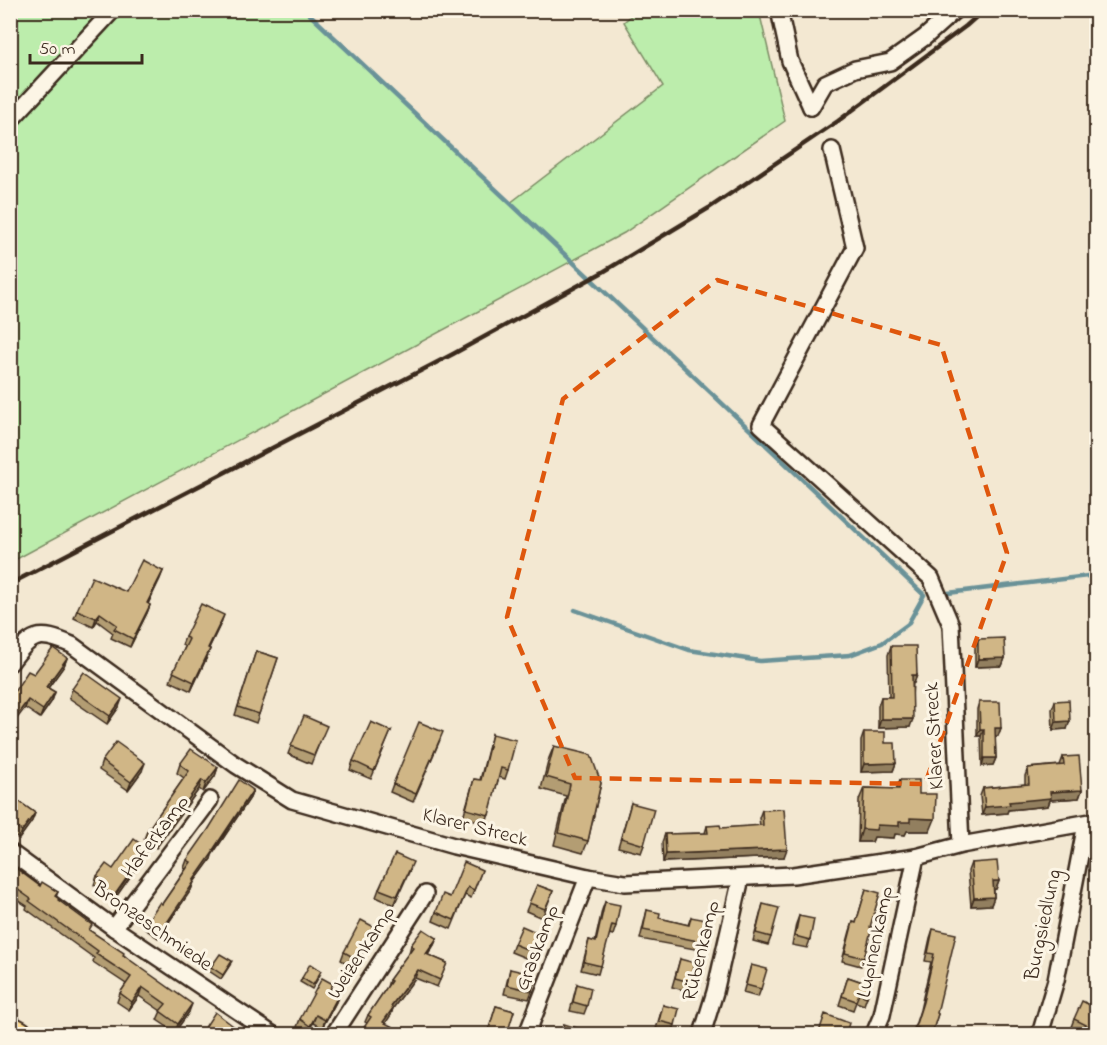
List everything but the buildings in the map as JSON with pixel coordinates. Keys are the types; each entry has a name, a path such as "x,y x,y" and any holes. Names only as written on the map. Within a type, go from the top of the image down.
{"main road":[{"path":"10,1029 19,1035"}],"street":[{"path":"12,117 113,10"},
{"path":"779,10 790,61 811,107 825,83 855,69 890,62 925,37 956,10"},
{"name":"Klarer Streck","path":"832,150 855,248 761,425 931,578 951,625 961,845"},
{"name":"Klarer Streck","path":"10,663 29,641 44,636 56,638 72,645 236,765 292,800 453,846 625,884 793,875 916,857 961,845 1091,822"},
{"name":"Haferkamp","path":"114,928 210,800"},
{"name":"Burgsiedlung","path":"1042,1035 1041,1031 1056,980 1091,822"},
{"name":"Bronzeschmiede","path":"10,852 114,928 272,1035"},
{"name":"Lupinenkamp","path":"874,1035 882,1015 916,857"},
{"name":"Graskamp","path":"527,1035 588,877"},
{"name":"Rübenkamp","path":"702,1035 715,992 741,878"},
{"name":"Weizenkamp","path":"334,1035 425,894"}],"highlighted area":[{"path":"717,280 941,345 1007,553 925,784 575,778 507,617 563,399"}],"green space":[{"path":"11,11 305,11 510,203 663,86 624,22 636,11 759,11 785,121 624,233 11,562"}],"waterway":[{"path":"305,10 924,595 908,624 882,643 850,655 760,661 689,650 575,610"},
{"path":"948,593 1096,575"}],"railway":[{"path":"10,584 453,354 603,272 709,208 838,121 966,26 984,10"}]}
